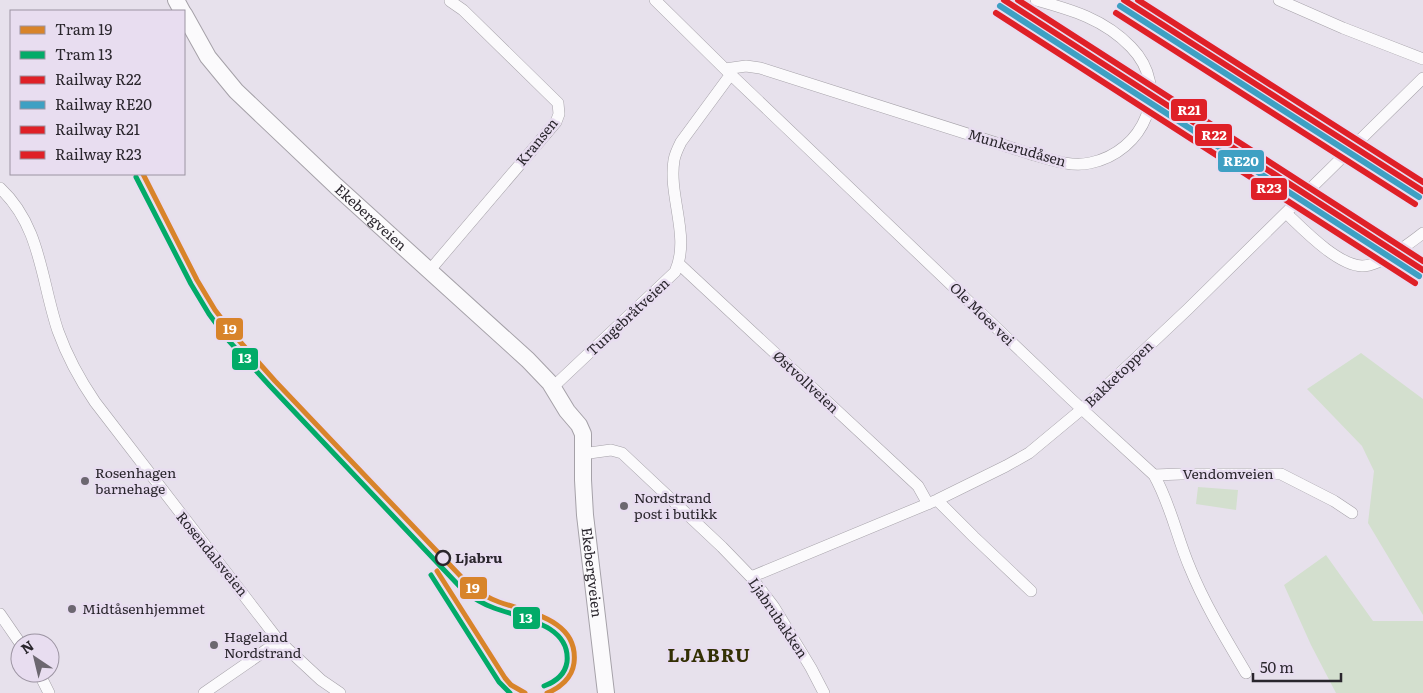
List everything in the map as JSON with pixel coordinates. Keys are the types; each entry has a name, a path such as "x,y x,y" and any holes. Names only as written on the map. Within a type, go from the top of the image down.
{"main road":[{"name":"Ekebergveien","path":"185,16 208,57 236,91 336,186 528,360 553,387 567,411 573,437 582,454 587,540 606,693"}],"street":[{"name":"Ole Moes vei","path":"655,0 728,72 1154,476 1162,490 1190,570 1226,640 1246,673"},
{"name":"Munkerudåsen","path":"728,72 746,66 760,68 1034,155 1065,163 1090,163 1114,155 1124,148 1145,123 1150,90 1145,68 1130,46 1094,19 1077,11 1036,0"},
{"path":"1278,0 1423,59"},
{"name":"Kransen","path":"430,270 556,122 559,114 558,103 463,10 450,1"},
{"path":"679,264 682,252 673,170 675,154 728,72"},
{"name":"Bakketoppen","path":"751,577 933,502 1029,453 1082,409 1188,309 1423,78"},
{"name":"Rosendalsveien","path":"0,188 21,213 32,234 59,332 72,363 88,392 116,432 279,641 321,680 340,693"},
{"path":"1286,212 1334,254 1345,261 1362,266 1400,250 1423,233"},
{"name":"Tungebråtveien","path":"553,387 676,272 679,264"},
{"name":"Østvollveien","path":"679,264 933,502 1031,590"},
{"name":"Ljabrubakken","path":"582,454 611,450 622,453 722,547 751,577 774,607 824,693"},
{"name":"Vendomveien","path":"1154,476 1181,474 1281,474 1334,501 1352,513"},
{"path":"0,614 13,633"},
{"path":"204,693 279,641"}],"green space":[{"path":"1361,353 1423,399 1423,615 1368,523 1374,471 1362,446 1307,389"},
{"path":"1198,487 1238,490 1236,510 1196,504"},
{"path":"1326,555 1373,621 1423,621 1423,693 1336,693 1311,645 1284,585"}],"tram line":[{"name":"19","path":"144,175 197,280 215,310 235,336 275,381 469,585 483,595 550,620 569,637 573,648 573,668 565,682 547,693"},
{"name":"13","path":"136,177 191,284 209,314 229,341 270,386 464,591 478,601 542,624 561,639 566,649 566,667 559,677 544,686"},
{"name":"19","path":"437,571 505,678 511,685 525,693"},
{"name":"13","path":"431,575 499,682 510,693"}],"rail line":[{"name":"R22","path":"1004,0 1423,270"},
{"name":"R21","path":"1018,0 1423,261"},
{"name":"R22","path":"1124,0 1423,191"},
{"name":"R21","path":"1138,0 1423,182"},
{"name":"RE20","path":"1000,6 1419,276"},
{"name":"RE20","path":"1120,6 1419,197"},
{"name":"R23","path":"996,13 1415,283"},
{"name":"R23","path":"1116,13 1415,204"}],"place":[{"name":"Rosenhagen barnehage","path":"85,481"},
{"name":"Nordstrand post i butikk","path":"624,506"},
{"name":"Ljabru","path":"443,558"},
{"name":"Midtåsenhjemmet","path":"72,609"},
{"name":"Hageland Nordstrand","path":"214,645"}],"district":[{"name":"LJABRU","path":"709,655"}]}
